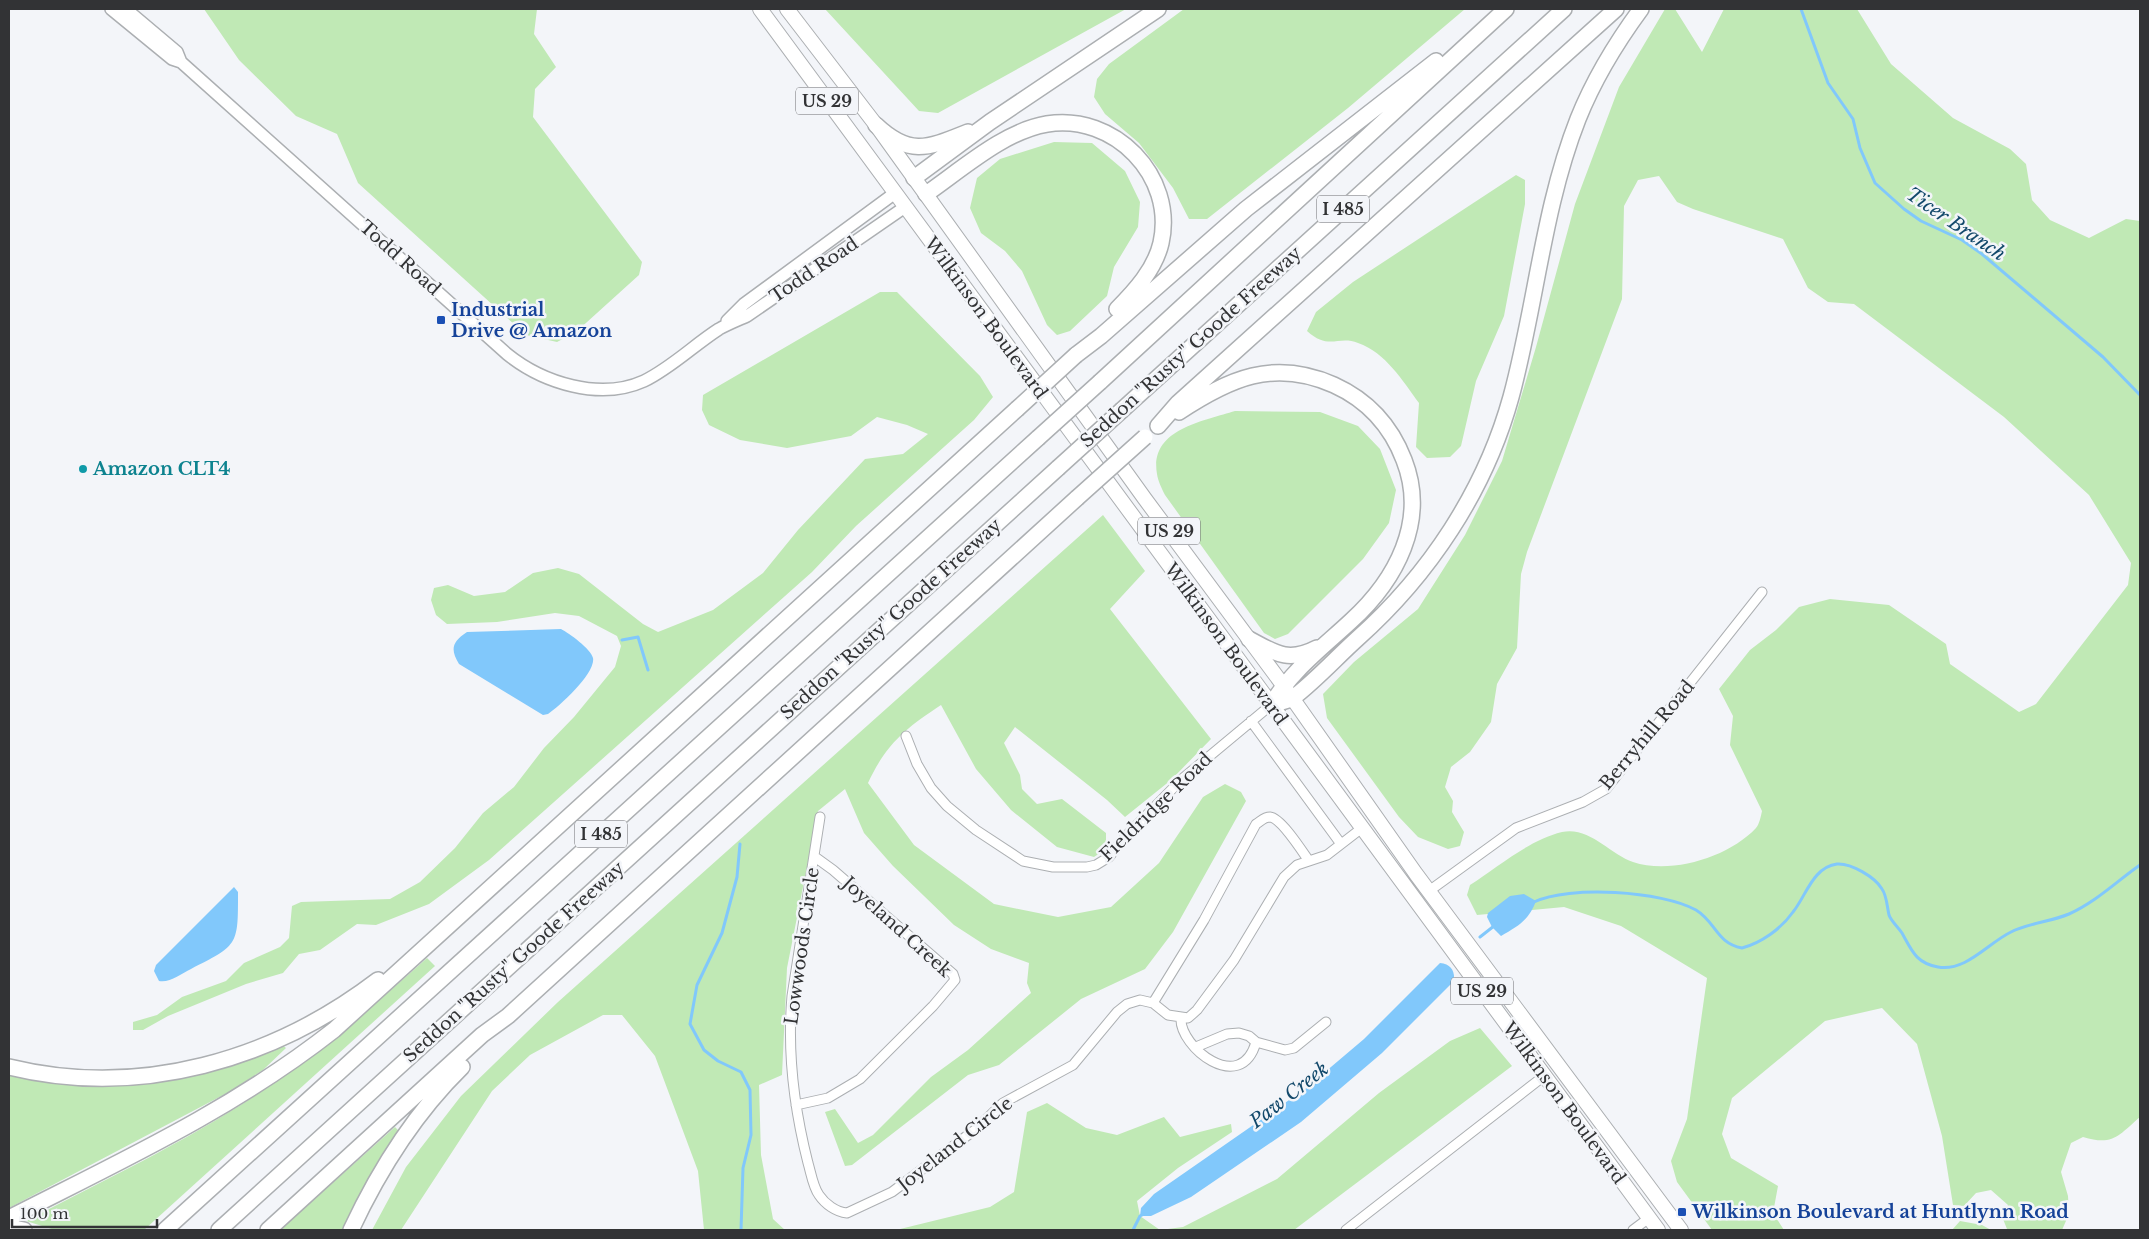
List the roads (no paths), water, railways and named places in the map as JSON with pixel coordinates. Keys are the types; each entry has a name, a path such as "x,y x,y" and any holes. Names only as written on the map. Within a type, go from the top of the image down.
{"highway":[{"path":"914,178 990,122 1158,9"},
{"path":"9,1218 176,1134 244,1095 334,1030 416,958 1076,355 1276,185 1506,9"},
{"name":"Seddon \"Rusty\" Goode Freeway","path":"165,1230 1100,382 1506,9"},
{"name":"Seddon \"Rusty\" Goode Freeway","path":"218,1230 1564,9"},
{"path":"1158,426 1178,403 1616,9"},
{"path":"1271,706 1292,698 1363,634 1404,592 1446,538 1480,478 1511,398 1552,207 1568,148 1579,118 1604,65 1641,9"},
{"path":"876,125 902,145 914,147 945,142 990,122"},
{"path":"926,194 1007,139 1027,130 1045,125 1065,122 1085,125 1115,138 1136,154 1158,190 1162,208 1161,242 1154,263 1142,282 1076,355"},
{"path":"268,1230 482,1036 508,1016 1145,437 1158,426 1206,395 1235,380 1277,373 1314,378 1332,384 1364,403 1380,419 1396,441 1410,476 1413,509 1411,528 1401,555 1381,588 1353,620 1283,685 1271,706"},
{"path":"1248,639 1284,656 1297,656 1327,643"},
{"path":"9,1067 46,1074 105,1078 165,1074 224,1061 256,1050 318,1021 343,1006 406,960 416,958"},
{"path":"351,1230 381,1171 414,1121 437,1093 488,1041 508,1016"},
{"path":"9,1227 24,1230"}],"main road":[{"name":"Wilkinson Boulevard","path":"760,9 1658,1230"},
{"name":"Wilkinson Boulevard","path":"787,9 876,125 1283,685 1429,891 1680,1230"},
{"path":"895,193 914,178"},
{"path":"906,208 926,194"},
{"path":"1305,752 1348,797 1418,889 1423,892 1429,891"},
{"path":"1581,1125 1594,1114"}],"street":[{"name":"Todd Road","path":"111,9 172,59 181,62 507,354 529,370 556,381 604,389 644,381 721,328 747,316 906,208"},
{"name":"Todd Road","path":"126,9 177,52 181,62"},
{"name":"Todd Road","path":"721,328 744,304 895,193"},
{"name":"Berryhill Road","path":"1429,891 1516,828 1583,802 1606,789 1762,592"},
{"name":"Fieldridge Road","path":"906,736 917,764 931,788 947,806 976,830 1023,861 1053,867 1087,867 1096,865 1109,858 1126,836 1182,779 1271,706"},
{"path":"1251,721 1342,844"},
{"name":"Lowwoods Circle","path":"796,1105 791,1052 791,1004 820,817"},
{"path":"1309,861 1279,822 1272,817 1264,818 1256,824 1204,920 1153,1003 1168,1015 1188,1018 1197,1010 1224,974 1256,926 1284,877 1297,865 1309,861 1327,855 1362,828"},
{"name":"Joyeland Creek","path":"796,1105 828,1098 860,1079 933,1006 955,980 953,974 833,870 815,857"},
{"name":"Joyeland Circle","path":"796,1105 803,1142 818,1195 833,1209 847,1213 892,1192 976,1129 1003,1103 1073,1065 1118,1012 1128,1004 1140,1000 1153,1003"},
{"path":"1181,1018 1180,1027 1185,1036 1210,1060 1223,1066 1237,1066 1246,1062 1253,1054 1256,1042"},
{"path":"1196,1047 1227,1034 1239,1033 1249,1036 1256,1042 1285,1050 1294,1048 1326,1022"},
{"path":"1346,1230 1544,1076"},
{"path":"1633,1230 1649,1218"}],"water":[{"path":"561,629 584,646 593,658 589,672 576,689 548,714 543,715 459,664 454,654 454,646 458,639 467,632"},
{"path":"234,887 238,892 236,933 227,948 207,961 171,979 159,981 154,971 156,965"},
{"path":"1524,894 1536,901 1533,908 1522,922 1501,936 1492,927 1487,917 1488,913 1510,896"},
{"path":"1440,963 1452,969 1454,981 1382,1053 1301,1122 1191,1197 1151,1216 1140,1216 1141,1208 1154,1194 1305,1089 1364,1039"}],"waterway":[{"name":"Ticer Branch","path":"1801,9 1828,83 1853,119 1860,148 1875,183 1904,209 1921,221 1962,240 1982,254 2103,357 2140,395"},
{"path":"622,640 638,637 648,670"},
{"path":"740,844 737,877 722,933 697,985 690,1024 704,1050 718,1061 741,1072 750,1090 751,1135 743,1168 741,1230"},
{"name":"Paw Creek","path":"1534,902 1569,893 1592,892 1615,892 1661,898 1696,910 1708,920 1727,942 1742,948 1763,939 1777,930 1798,905 1816,876 1829,866 1843,864 1862,872 1879,884 1885,895 1890,917 1915,955 1924,963 1938,967 1948,967 1967,961 2011,932 2062,917 2079,909 2140,865"},
{"name":"Paw Creek","path":"1480,937 1494,926"},
{"name":"Paw Creek","path":"1133,1230 1140,1216 1144,1214"}],"place":[{"name":"Industrial Drive @ Amazon","path":"441,320"},
{"name":"Amazon CLT4","path":"83,469"},
{"name":"Wilkinson Boulevard at Huntlynn Road","path":"1682,1212"}]}
